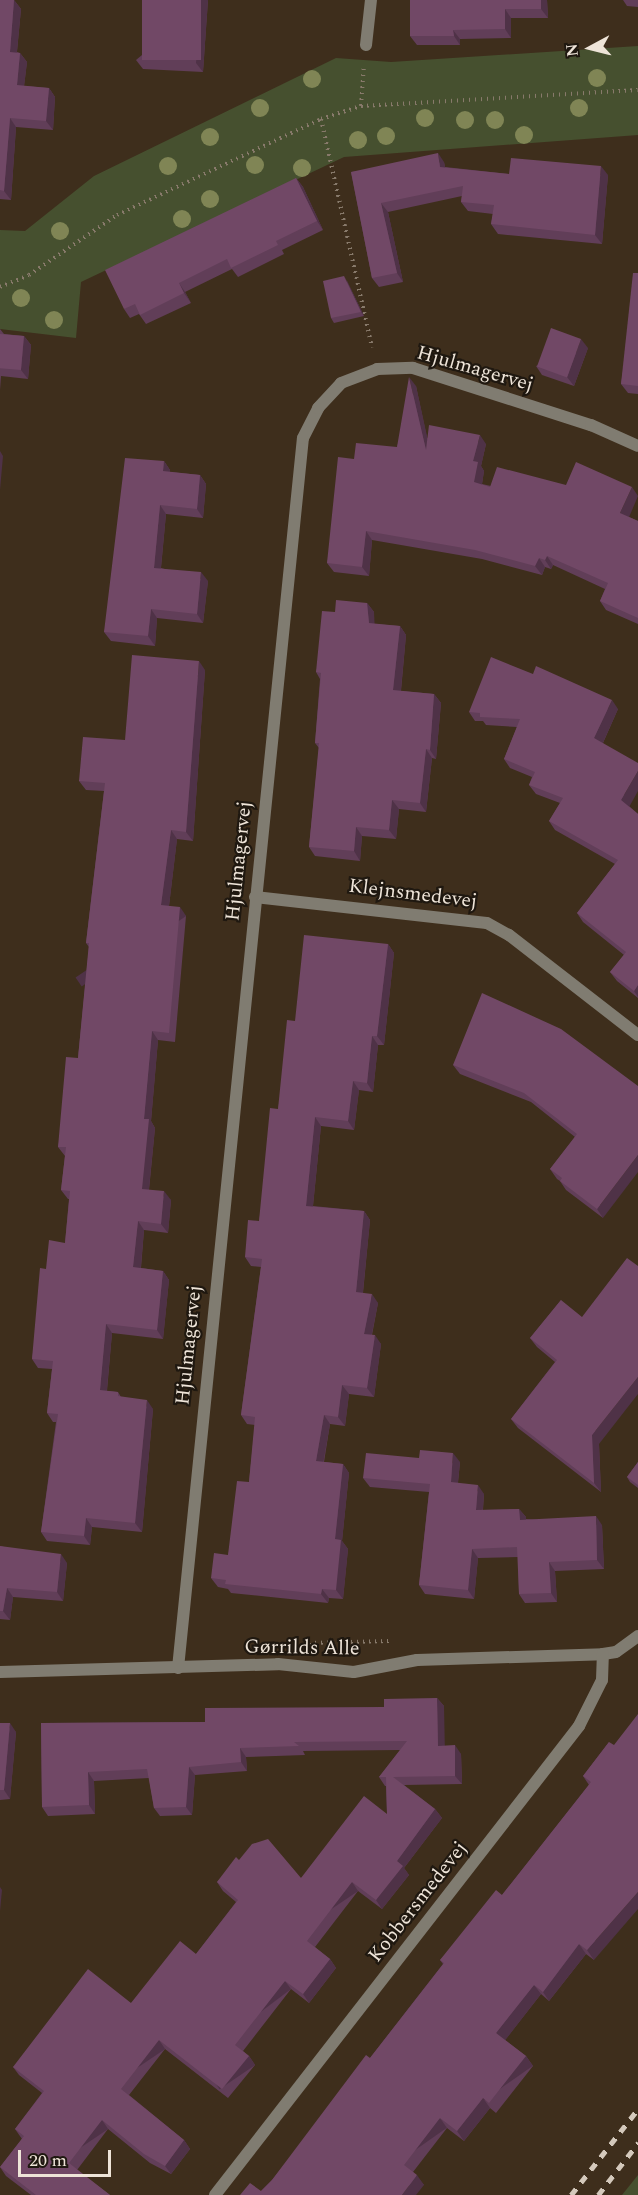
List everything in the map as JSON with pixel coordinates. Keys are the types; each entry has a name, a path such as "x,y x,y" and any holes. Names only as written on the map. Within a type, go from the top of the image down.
{"street":[{"path":"366,45 371,0"},
{"name":"Hjulmagervej","path":"178,1668 303,438 318,408 341,383 377,369 413,368 591,425 638,446"},
{"name":"Klejnsmedevej","path":"255,897 487,923 509,935 638,1035"},
{"path":"603,1654 616,1652 638,1636"},
{"name":"Gørrilds Alle","path":"0,1672 278,1664 354,1672 417,1660 603,1654"},
{"name":"Kobbersmedevej","path":"215,2195 579,1726 602,1680 603,1654"}],"path":[{"path":"361,106 366,45"},
{"path":"0,287 29,275 117,215 321,119 361,106 638,90"},
{"path":"321,119 377,369"},
{"path":"278,1664 301,1643 397,1640 417,1660"}],"green space":[{"path":"638,46 638,135 344,157 81,282 76,338 0,329 0,230 25,231 94,176 336,58 391,62"},
{"path":"638,2175 638,2195 622,2195"}],"building":[{"path":"0,0 14,0 10,52 20,53 17,85 49,88 46,121 10,118 4,191 0,190"},
{"path":"142,0 201,0 201,60 142,60"},
{"path":"410,0 541,0 541,9 505,9 505,29 453,30 454,36 410,36"},
{"path":"438,153 440,167 509,174 511,158 601,166 595,235 491,224 494,205 461,202 463,186 381,203 397,273 372,278 351,172"},
{"path":"296,178 317,221 276,241 278,245 231,268 227,259 179,283 184,293 140,315 135,304 124,309 105,270"},
{"path":"633,273 638,273 638,386 621,384"},
{"path":"344,276 361,312 331,318 323,281"},
{"path":"551,328 581,339 567,377 537,367"},
{"path":"0,334 24,336 21,370 0,368"},
{"path":"409,377 426,450 429,425 480,435 473,461 478,462 474,482 490,487 497,467 566,485 576,462 632,487 620,513 638,521 638,618 600,601 608,583 547,556 545,560 539,558 535,566 475,550 366,531 362,567 327,563 338,457 354,459 356,443 397,447"},
{"path":"125,458 164,461 163,471 200,475 197,509 160,505 154,568 201,572 197,614 151,609 148,636 104,632"},
{"path":"336,600 367,603 369,623 400,626 393,690 434,694 430,750 426,749 420,803 392,800 389,830 356,827 354,851 309,847 319,743 315,743 321,673 316,672 322,611 335,612"},
{"path":"132,655 199,661 186,832 171,830 161,905 180,907 169,1033 152,1031 144,1119 149,1119 142,1189 164,1191 161,1224 138,1221 133,1267 163,1271 157,1330 106,1324 100,1390 118,1392 118,1396 147,1400 135,1523 86,1518 84,1536 41,1532 58,1414 47,1413 53,1361 32,1359 40,1268 46,1269 49,1240 65,1243 70,1191 61,1190 66,1147 58,1147 66,1057 78,1058 89,943 86,943 105,783 79,781 83,737 125,740"},
{"path":"491,657 533,674 536,666 612,700 594,738 638,763 638,771 621,800 638,814 638,985 634,991 610,972 626,952 577,913 618,860 549,821 563,798 529,785 535,772 504,759 520,719 480,717 480,713 469,712"},
{"path":"304,935 388,944 377,1036 372,1036 367,1083 353,1081 348,1121 315,1117 306,1206 364,1211 356,1292 372,1294 364,1334 375,1335 367,1388 342,1385 338,1417 324,1415 316,1461 343,1464 335,1539 341,1540 336,1590 322,1589 321,1594 225,1584 226,1580 211,1578 214,1553 228,1555 237,1481 249,1482 255,1417 241,1415 262,1259 245,1257 248,1220 259,1221 270,1108 278,1109 287,1020 295,1021"},
{"path":"482,993 561,1029 638,1086 638,1155 597,1209 560,1181 562,1178 550,1169 577,1134 524,1093 453,1065"},
{"path":"627,1258 638,1266 638,1377 592,1435 594,1483 511,1419 557,1360 530,1338 561,1300 582,1317"},
{"path":"420,1450 453,1453 451,1482 478,1485 476,1510 519,1509 520,1520 596,1516 597,1560 549,1562 551,1593 519,1594 517,1547 472,1549 468,1590 419,1585 430,1484 363,1478 366,1453 419,1458"},
{"path":"638,1462 638,1485 627,1477"},
{"path":"0,1546 61,1554 57,1592 7,1588 3,1611 0,1611"},
{"path":"437,1698 438,1746 455,1745 455,1776 393,1777 435,1809 397,1861 403,1866 376,1900 352,1882 307,1941 330,1959 303,1994 285,1981 235,2045 249,2056 222,2089 159,2040 121,2089 184,2140 165,2166 144,2154 102,2120 69,2163 110,2195 36,2195 0,2167 24,2136 15,2129 44,2091 13,2067 88,1969 131,2003 180,1941 196,1954 238,1900 217,1882 236,1857 239,1860 252,1844 268,1839 301,1878 364,1796 387,1814 386,1777 379,1777 407,1741 294,1742 299,1746 240,1748 241,1762 189,1767 186,1807 154,1808 147,1769 88,1772 89,1805 42,1807 41,1723 205,1722 205,1708 384,1707 384,1699"},
{"path":"638,1714 638,1892 587,1950 579,1944 543,1992 534,1985 496,2033 526,2056 489,2103 483,2098 457,2131 440,2118 404,2165 417,2175 402,2195 240,2195 250,2183 261,2191 272,2180 366,2055 370,2058 444,1963 440,1960 496,1890 502,1895 591,1782 583,1776 609,1742 614,1745"},
{"path":"0,1723 10,1723 4,1790 0,1790"}],"railway":[{"path":"571,2195 638,2109"},
{"path":"598,2195 638,2143"}]}
